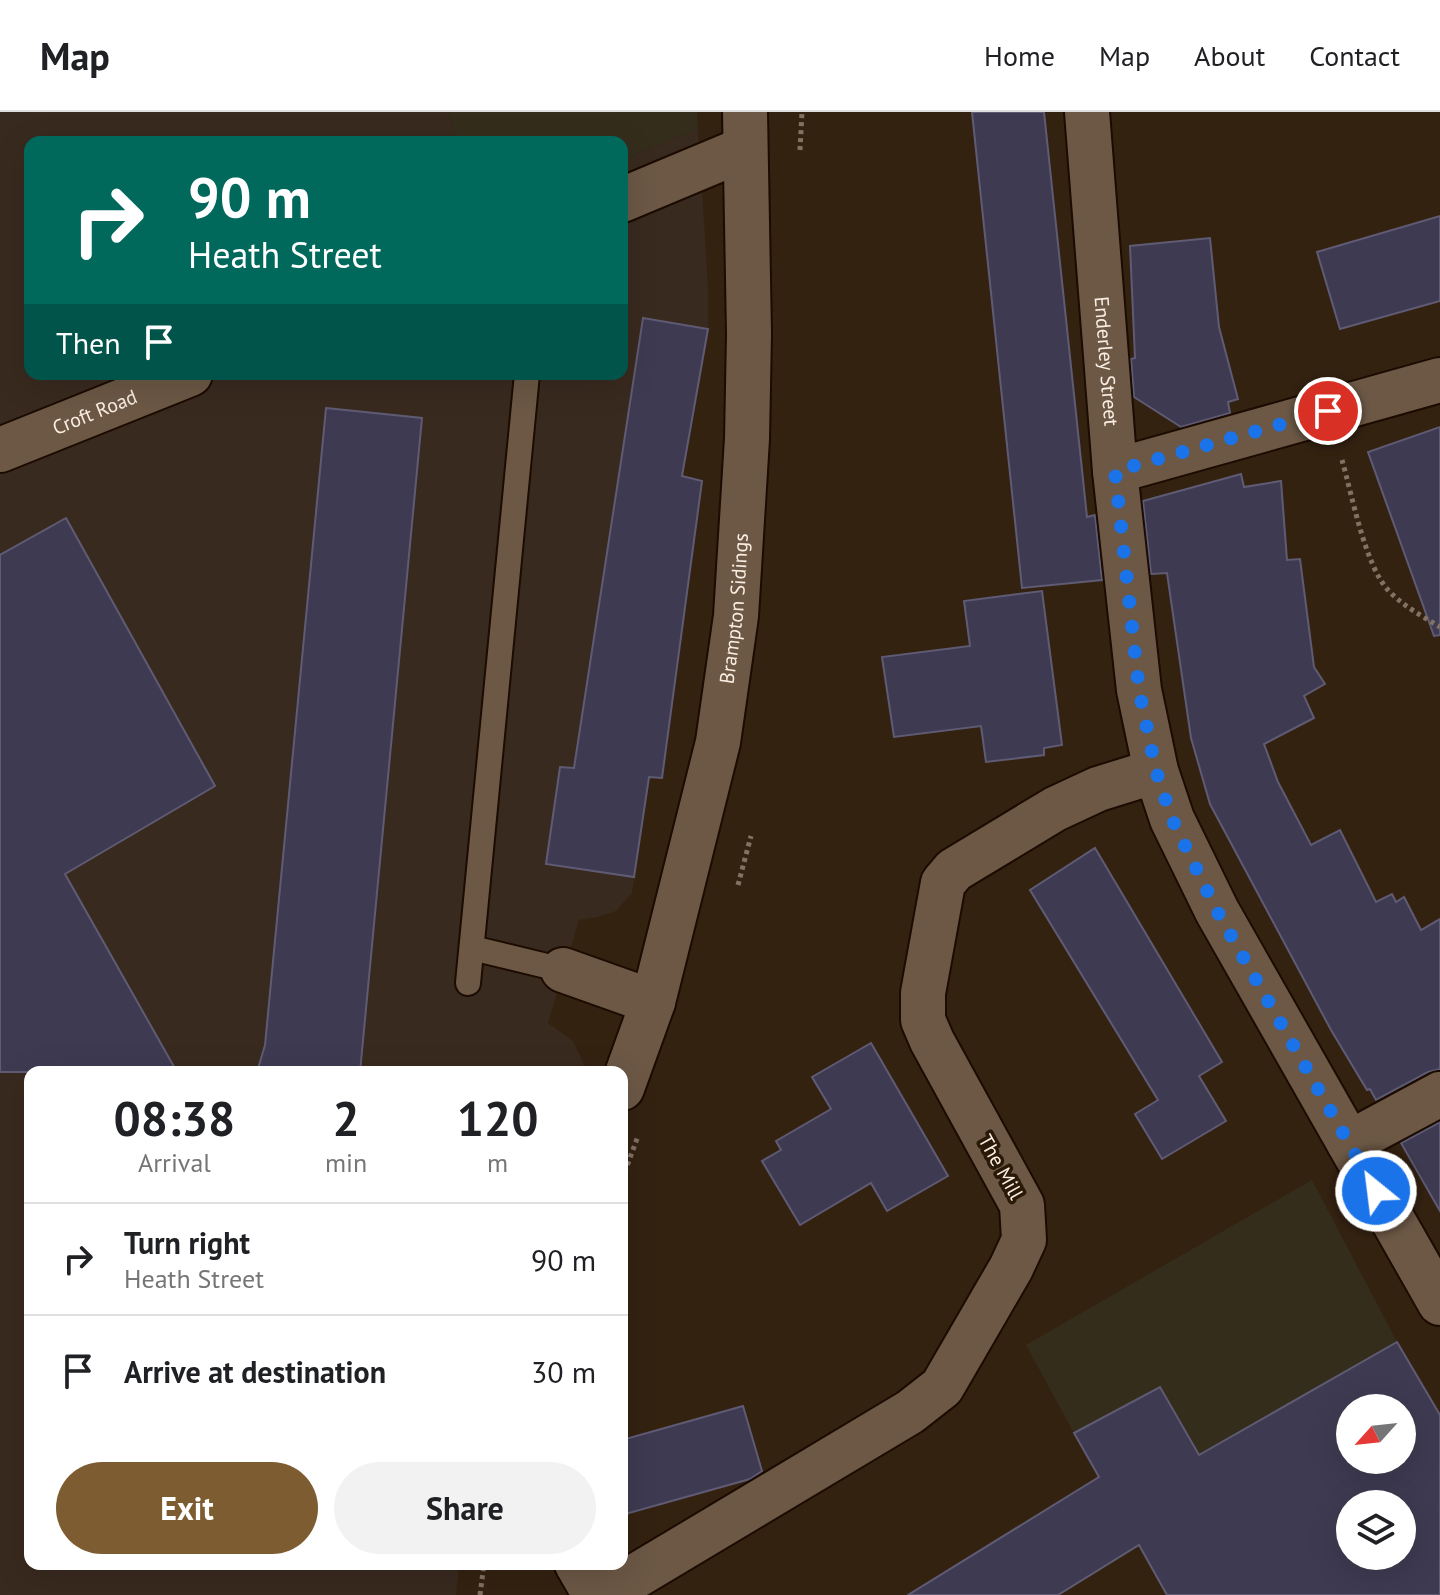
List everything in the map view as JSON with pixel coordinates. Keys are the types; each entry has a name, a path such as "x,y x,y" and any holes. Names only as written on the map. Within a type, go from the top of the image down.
{"street":[{"name":"Enderley Street","path":"1087,112 1115,471 1139,690 1156,771 1172,819 1217,911 1440,1303"},
{"path":"628,197 745,130"},
{"name":"Brampton Sidings","path":"628,1071 653,1002 718,742 736,616 749,349 745,130"},
{"name":"Croft Road","path":"0,450 175,380"},
{"path":"1115,471 1440,380"},
{"name":"The Mill","path":"604,1595 910,1412 942,1387 1024,1240 1022,1205 923,1020 923,993 943,883 954,870 1055,809 1098,789 1156,771"},
{"path":"563,970 653,1002"},
{"path":"1349,1143 1440,1094"},
{"path":"580,1570 595,1595"}],"lane":[{"path":"468,983 526,380"},
{"path":"472,948 563,970"}],"path":[{"path":"1328,411 1372,566 1387,589 1408,608 1440,627"},
{"path":"480,1595 483,1570"}],"shaded area":[{"path":"0,112 448,112 455,136 24,136 24,380 628,380 628,158 698,129 708,329 682,476 702,481 662,778 649,777 632,893 616,911 579,920 548,1023 573,1041 584,1066 24,1066 24,1570 458,1570 456,1595 0,1595"},
{"path":"448,112 697,112 698,129 628,158 628,136 455,136"},
{"path":"1312,1180 1397,1342 1440,1415 1440,1595 1167,1595 1026,1345"}],"building":[{"path":"972,112 1044,112 1087,517 1095,515 1102,580 1022,588"},
{"path":"1440,216 1440,301 1340,329 1317,252"},
{"path":"1210,238 1219,327 1238,399 1228,402 1230,413 1181,427 1134,397 1130,246"},
{"path":"643,318 708,329 682,476 702,481 662,778 649,777 634,877 546,864 560,767 574,768"},
{"path":"326,408 422,418 361,1066 259,1066 265,1045"},
{"path":"1440,427 1440,635 1434,636 1368,452"},
{"path":"1241,474 1244,487 1281,481 1287,560 1300,559 1314,667 1325,684 1304,696 1314,718 1264,744 1278,782 1311,845 1340,830 1376,902 1392,894 1396,902 1404,897 1421,930 1440,919 1440,1069 1428,1072 1376,1100 1331,1030 1210,804 1191,738 1167,573 1151,574 1143,501"},
{"path":"66,518 215,786 65,874 174,1066 24,1066 24,1072 0,1072 0,555"},
{"path":"1042,591 1062,745 1044,748 1044,755 986,762 981,726 894,737 882,657 970,646 964,601"},
{"path":"1095,848 1222,1062 1199,1076 1226,1121 1162,1159 1135,1114 1158,1100 1030,890"},
{"path":"871,1043 948,1176 887,1211 871,1183 800,1225 762,1161 781,1150 776,1141 831,1109 812,1077"},
{"path":"1440,1122 1440,1211 1401,1143"},
{"path":"1397,1342 1440,1415 1440,1595 1167,1595 1139,1545 1058,1595 908,1595 1099,1477 1074,1433 1160,1387 1199,1455"},
{"path":"743,1406 762,1471 750,1479 628,1513 628,1438"}],"route":[{"path":"1328,411 1115,471 1139,690 1156,771 1172,819 1217,911 1376,1191"}]}
